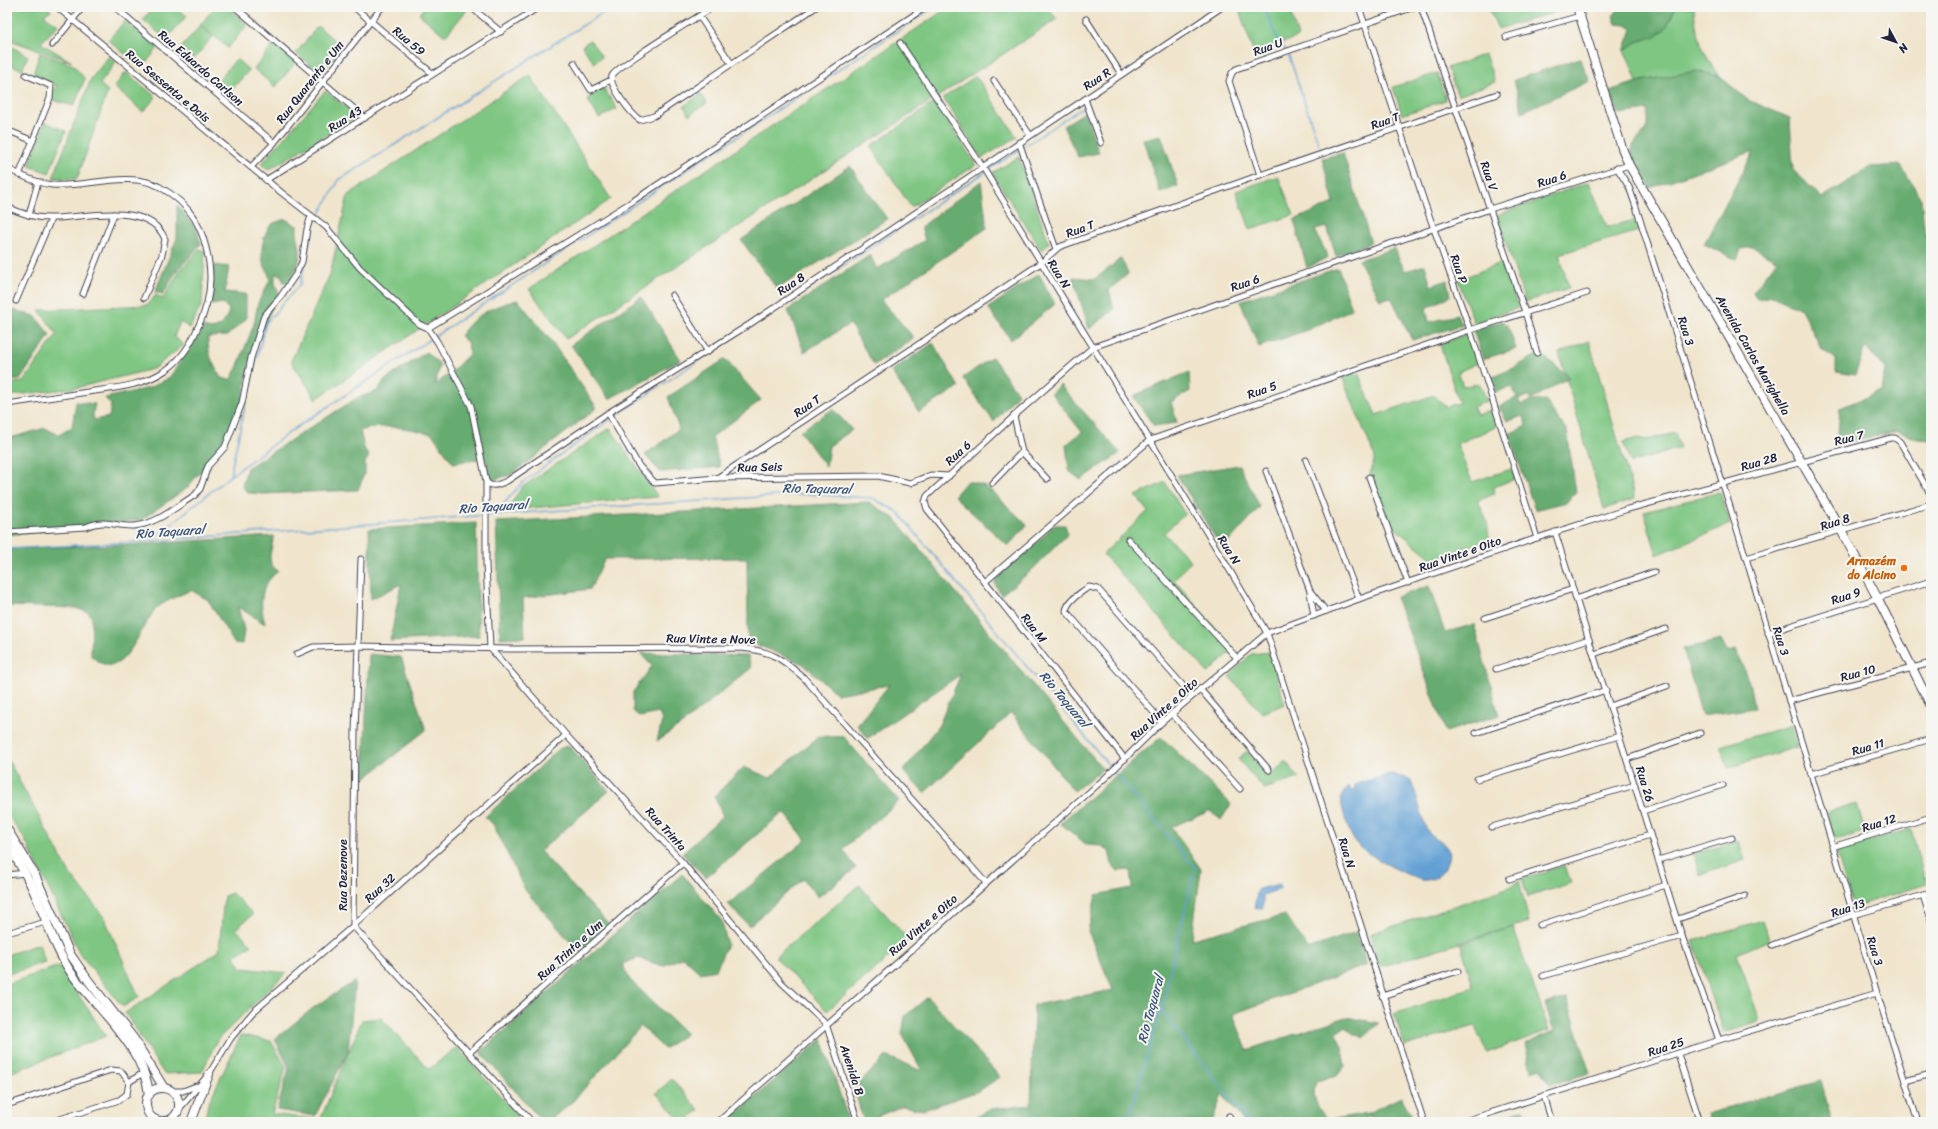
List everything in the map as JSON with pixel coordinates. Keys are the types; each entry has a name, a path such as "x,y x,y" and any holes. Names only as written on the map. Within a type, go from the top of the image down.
{"main road":[{"name":"Avenida Carlos Marighella","path":"1577,7 1622,148 1629,165 1841,530 1877,597 1931,706"},
{"path":"7,829 34,874 70,954 88,980 134,1039 168,1090 178,1100 179,1108 172,1119 159,1122 149,1119 145,1106 148,1095 140,1065 122,1036 72,973 46,922 25,873 7,844"},
{"path":"191,1122 209,1074"},
{"path":"148,1095 154,1090 168,1090"}],"street":[{"name":"Rua Sessenta e Dois","path":"57,7 266,180 318,220 329,230 345,252 360,268 419,324 428,328"},
{"path":"52,45 83,7"},
{"name":"Rua Eduardo Carlson","path":"115,7 274,143"},
{"path":"235,7 324,81 365,118"},
{"name":"Rua 59","path":"354,7 433,74"},
{"name":"Rua Quarenta e Um","path":"251,167 274,143 382,7"},
{"path":"471,7 501,32"},
{"name":"Rua 43","path":"266,180 539,7"},
{"path":"574,63 591,90 611,80 616,71 626,63 713,7"},
{"path":"611,80 614,87 634,116 640,120 646,119 816,7"},
{"path":"490,648 486,481 471,406 438,343 428,328 633,201 926,7"},
{"name":"Rua R","path":"984,170 1020,146 1030,135 1222,7"},
{"name":"Rua P","path":"1359,7 1470,330 1537,538"},
{"name":"Rua U","path":"1260,175 1229,81 1236,69 1364,23 1414,7"},
{"name":"Rua V","path":"1421,7 1525,312 1537,353"},
{"path":"699,16 731,63"},
{"path":"1506,37 1580,16"},
{"path":"1086,19 1121,74"},
{"name":"Rua N","path":"900,43 984,170 1267,633 1382,996 1424,1122"},
{"path":"19,175 50,98 51,86 26,75"},
{"path":"994,81 1030,135"},
{"name":"Rua T","path":"717,478 1041,263 1056,249 1260,175 1497,94"},
{"path":"1084,99 1101,143"},
{"path":"7,130 33,141"},
{"path":"1020,146 1056,249"},
{"name":"Rua 6","path":"927,509 926,502 928,496 1014,416 1093,347 1434,228 1629,165"},
{"path":"7,168 19,175 38,182 53,185 124,181 149,184 159,187 188,210 201,228 207,247 210,273 208,299 201,322 186,350 175,363 155,377 137,384 7,404"},
{"name":"Rua 3","path":"1617,168 1629,187 1636,207 1723,483 1832,847 1918,1122"},
{"name":"Rua 8","path":"486,481 490,485 496,486 506,481 708,352 984,170"},
{"path":"29,215 38,182"},
{"path":"7,207 29,215 51,218 130,214 149,221 158,227 165,239 162,255 144,298"},
{"path":"83,294 114,214"},
{"path":"16,301 51,218"},
{"path":"7,532 86,527 96,522 136,526 155,521 195,495 200,489 208,466 226,447 242,403 251,358 264,316 296,274 302,262 310,219 318,220"},
{"name":"Rua 5","path":"985,582 1150,440 1470,330 1587,293"},
{"path":"672,295 708,352"},
{"name":"Rua Seis","path":"609,415 639,466 652,482 659,484 717,478 878,476 910,483 931,475 949,476"},
{"path":"1014,416 1022,452 1047,479"},
{"name":"Rua 7","path":"1801,461 1895,438 1900,442 1931,495"},
{"path":"992,483 1022,452"},
{"path":"1306,460 1359,599"},
{"name":"Rua 28","path":"1723,483 1801,461"},
{"path":"1266,471 1310,591 1314,616"},
{"path":"1369,478 1408,583"},
{"name":"Rua Vinte e Oito","path":"718,1122 826,1024 1114,770 1162,722 1267,633 1359,599 1555,532 1628,509 1723,483"},
{"name":"Rua 8","path":"1746,558 1931,504"},
{"name":"Rua M","path":"927,509 1125,759"},
{"name":"Rua 26","path":"1555,532 1606,690 1650,835 1678,919 1682,936 1719,1040"},
{"path":"1128,539 1237,658"},
{"name":"Rua Dezenove","path":"361,559 355,732 353,926 398,977 470,1052 532,1122"},
{"path":"1576,599 1654,572"},
{"name":"Rua 9","path":"1768,632 1931,581"},
{"path":"1162,722 1066,611 1068,604 1084,590 1089,587 1098,589 1192,696"},
{"path":"1485,618 1573,589"},
{"path":"1310,591 1326,611"},
{"path":"1594,654 1666,629"},
{"path":"1496,669 1589,639"},
{"name":"Rua Vinte e Nove","path":"297,654 313,647 358,646 490,648 741,648 759,650 783,660 804,678 986,883"},
{"name":"Rua Trinta","path":"490,648 566,735 683,863 782,983 826,1024"},
{"name":"Rua 10","path":"1789,702 1931,663"},
{"path":"1610,706 1667,686"},
{"path":"1200,689 1269,770"},
{"path":"1476,733 1606,690"},
{"path":"1172,714 1240,789"},
{"path":"1627,759 1700,732"},
{"name":"Rua 32","path":"172,1119 182,1104 209,1074 231,1038 253,1012 353,926 566,735"},
{"path":"1477,779 1619,736"},
{"name":"Rua 11","path":"1811,774 1931,739"},
{"path":"1492,826 1635,785"},
{"path":"1643,811 1723,785"},
{"name":"Rua 12","path":"1832,847 1931,817"},
{"path":"1509,879 1650,835"},
{"path":"1658,860 1732,838"},
{"name":"Rua Trinta e Um","path":"470,1052 683,863"},
{"path":"7,875 25,873"},
{"path":"1540,925 1666,885"},
{"name":"Rua 13","path":"1772,945 1853,915 1931,893"},
{"path":"1923,895 1931,921"},
{"path":"1678,919 1745,896"},
{"path":"7,933 46,922"},
{"path":"1543,976 1682,936"},
{"path":"1382,996 1458,971"},
{"name":"Rua 25","path":"1462,1122 1719,1040 1877,992"},
{"name":"Avenida B","path":"826,1024 858,1122"},
{"path":"1678,1054 1700,1122"},
{"path":"7,1105 111,1070 121,1071 129,1082 127,1094 119,1100 51,1122"},
{"path":"129,1082 143,1073"},
{"path":"1905,1081 1931,1074"},
{"name":"Rua 32","path":"168,1090 192,1089 202,1082"},
{"path":"1544,1096 1552,1122"},
{"path":"1229,1116 1233,1122"}],"green space":[{"path":"17,7 47,7 51,10 44,15 58,25 41,43 72,62 7,39 7,12 11,15"},
{"path":"153,7 175,7 187,16 166,39 143,20"},
{"path":"215,7 227,7 248,24 228,48 200,25"},
{"path":"425,7 463,7 467,10 445,36 419,14"},
{"path":"949,7 1047,7 1057,19 566,339 529,289"},
{"path":"1238,7 1289,7 1298,37 1254,53"},
{"path":"1488,7 1569,7 1570,8 1498,29"},
{"path":"1620,7 1676,7 1666,28 1656,36 1637,42 1624,51 1632,29 1626,25 1616,24 1613,16"},
{"path":"1676,7 1694,7 1696,26 1701,44 1719,76 1696,71 1637,82 1630,62 1624,51 1637,42 1656,36 1666,28"},
{"path":"125,21 158,48 142,68 108,40"},
{"path":"200,26 213,36 194,59 181,48"},
{"path":"318,26 343,48 321,74 296,53"},
{"path":"590,40 602,57 594,63 582,46"},
{"path":"275,43 297,61 275,87 254,69"},
{"path":"7,44 28,56 22,70 11,65 7,74"},
{"path":"40,53 73,65 85,79 74,106 52,100 56,85 33,74"},
{"path":"1485,54 1495,82 1458,96 1447,68"},
{"path":"109,56 116,62 100,84 108,91 77,179 53,178 91,79"},
{"path":"1580,58 1590,81 1522,112 1514,80"},
{"path":"236,59 249,70 230,92 217,82"},
{"path":"1696,71 1719,76 1748,100 1790,118 1793,170 1822,198 1870,167 1901,165 1921,199 1925,233 1931,249 1931,440 1917,439 1898,431 1837,445 1840,408 1881,391 1885,369 1865,347 1855,375 1836,372 1836,359 1822,350 1801,309 1772,296 1757,299 1753,292 1777,261 1753,247 1741,249 1737,260 1704,244 1754,151 1650,188 1631,157 1633,145 1645,131 1648,124 1648,110 1619,114 1609,91 1637,82"},
{"path":"126,72 156,97 143,112 114,87"},
{"path":"1437,73 1446,100 1402,115 1393,87"},
{"path":"530,75 611,199 316,399 291,361 330,274 348,195"},
{"path":"976,76 1017,137 982,158 943,98"},
{"path":"603,87 617,109 599,118 587,99"},
{"path":"325,91 358,116 268,170 261,164"},
{"path":"701,94 707,103 689,115 684,106"},
{"path":"935,102 976,165 911,207 871,146"},
{"path":"1085,112 1099,153 1078,157 1063,126"},
{"path":"45,122 66,131 49,173 29,166"},
{"path":"1161,135 1178,186 1160,193 1143,139"},
{"path":"1343,153 1371,243 1336,256 1327,227 1315,230 1328,257 1307,268 1294,220 1334,203 1322,158"},
{"path":"1019,157 1049,243 1042,251 992,173"},
{"path":"850,166 887,219 777,289 741,240"},
{"path":"1278,176 1294,215 1250,229 1236,191"},
{"path":"981,181 987,228 881,300 914,338 874,365 850,324 804,352 788,310 870,255 877,269 925,240 921,227"},
{"path":"1589,182 1607,227 1635,220 1639,231 1559,254 1569,288 1525,302 1497,215"},
{"path":"177,205 196,228 201,244 176,272 163,294 155,292 177,238"},
{"path":"285,219 297,226 300,252 297,266 287,284 284,283 281,275 275,274 275,283 279,293 252,351 242,403 223,443 187,488 141,520 7,535 7,439 45,428 59,435 72,427 76,402 95,404 93,413 94,420 109,417 111,405 105,398 149,388 169,378 204,327 213,329 226,319 229,310 223,303 212,305 211,280 215,265 229,267 225,292 246,294 246,319 227,336 208,337 211,358 215,368 221,378 230,380 237,368 254,324 258,303 270,280 262,258 264,238 268,228 271,225"},
{"path":"1394,248 1405,271 1425,265 1431,286 1447,280 1450,296 1426,308 1429,322 1457,315 1463,325 1412,340 1391,297 1380,300 1359,260"},
{"path":"199,249 205,251 202,304 190,328 180,322 174,337 184,345 153,369 76,388 7,396 7,384 23,382 57,334 39,310 147,305 156,295 163,299 179,272"},
{"path":"1121,258 1128,274 1109,290 1114,310 1089,329 1073,277 1095,279"},
{"path":"1503,262 1518,308 1474,323 1458,280"},
{"path":"1338,268 1352,309 1310,329 1259,347 1240,301"},
{"path":"1039,274 1055,304 1011,340 988,308"},
{"path":"641,297 681,360 609,399 571,345"},
{"path":"518,300 552,342 597,408 511,475 494,479 481,471 488,464 484,458 453,463 432,434 405,428 378,427 360,431 364,448 369,456 365,463 365,472 358,490 262,494 248,493 242,486 247,468 357,398 377,391 385,380 426,352 440,364 435,385 450,373 470,353 467,342 460,336 466,328 485,312 500,305"},
{"path":"7,308 35,316 50,335 20,380 7,381"},
{"path":"1503,321 1508,326 1516,349 1483,359 1473,330"},
{"path":"1468,333 1478,363 1458,372 1463,386 1480,384 1487,401 1473,407 1477,415 1490,410 1496,427 1457,444 1472,482 1511,469 1515,479 1493,487 1494,494 1478,501 1487,521 1489,539 1433,560 1390,524 1370,474 1375,457 1342,377 1358,373 1376,415 1434,395 1446,407 1459,403 1440,345"},
{"path":"1589,341 1635,499 1604,509 1559,353"},
{"path":"933,343 959,387 919,412 891,371"},
{"path":"1540,353 1569,377 1531,400 1529,396 1518,399 1521,405 1531,401 1545,400 1567,431 1576,493 1567,502 1535,510 1509,434 1526,426 1524,416 1507,421 1499,407 1517,397 1512,387 1495,392 1490,378 1514,368"},
{"path":"992,357 1018,394 994,422 963,378"},
{"path":"725,359 761,400 712,437 720,467 660,472 645,455 679,429 668,397"},
{"path":"1189,372 1190,391 1171,402 1177,423 1154,426 1133,396"},
{"path":"1060,385 1120,453 1081,480 1069,471 1066,445 1082,432 1051,393"},
{"path":"833,409 852,430 829,446 826,467 800,431"},
{"path":"610,428 658,497 507,510 522,487"},
{"path":"1675,433 1680,448 1631,463 1623,442 1638,438 1646,440"},
{"path":"1239,465 1260,507 1222,549 1177,475"},
{"path":"967,481 986,486 1027,525 1008,546 954,496"},
{"path":"1165,482 1185,514 1164,533 1191,561 1174,580 1234,649 1208,673 1103,554 1148,511 1136,496"},
{"path":"1720,492 1730,524 1657,555 1644,512"},
{"path":"869,502 895,519 1103,769 1074,791 1011,713 924,793 903,771 939,725 961,674 868,738 857,725 889,685 837,694 803,664 748,641 747,558 605,559 590,589 523,598 525,637 500,638 496,522"},
{"path":"476,523 479,636 390,641 401,584 371,599 369,529"},
{"path":"1053,525 1065,525 1068,534 1031,571 1001,595 995,584 996,580 1021,553 1039,541"},
{"path":"274,536 270,555 271,565 278,571 268,582 262,594 262,608 265,624 238,607 244,630 242,644 234,643 208,600 191,590 158,607 129,652 122,660 115,664 107,665 91,656 92,618 88,612 75,608 7,606 7,549 142,544"},
{"path":"1429,586 1445,633 1474,624 1499,715 1446,732 1396,597"},
{"path":"1721,640 1727,652 1736,650 1749,682 1754,708 1702,716 1683,649"},
{"path":"1269,652 1285,704 1262,713 1229,676 1251,654"},
{"path":"640,653 748,656 751,668 681,725 657,741 662,721 659,713 640,717 633,711 633,692 652,666"},
{"path":"369,654 401,657 426,730 363,780"},
{"path":"1792,725 1797,747 1728,768 1720,746"},
{"path":"819,736 844,737 899,801 843,849 856,868 818,897 803,879 749,926 728,904 806,840 784,812 705,878 682,853 723,816 714,796 744,767 770,778"},
{"path":"1161,737 1231,804 1221,820 1210,811 1171,827 1201,869 1192,939 1285,915 1308,949 1356,932 1367,965 1233,1014 1247,1050 1346,1017 1379,1023 1363,1038 1352,1033 1345,1027 1336,1033 1342,1047 1345,1066 1337,1076 1316,1081 1314,1092 1316,1102 1328,1120 1368,1113 1401,1097 1416,1122 1391,1122 1389,1119 1368,1117 1356,1122 1244,1122 1222,1094 1212,1122 968,1122 989,1109 1031,1105 1034,1005 1113,990 1088,931 1096,895 1132,888 1130,870 1118,871 1112,865 1109,851 1102,846 1087,845 1060,823"},
{"path":"566,746 571,748 609,791 540,851 609,925 579,952 525,890 493,824 485,817 559,749"},
{"path":"1247,751 1270,776 1285,761 1299,778 1264,789 1238,759"},
{"path":"7,758 70,874 104,917 139,997 123,1007 80,954 24,838 7,814"},
{"path":"1857,803 1865,832 1834,840 1827,812"},
{"path":"1911,829 1926,884 1853,907 1836,851"},
{"path":"1738,841 1745,860 1700,875 1693,854"},
{"path":"1565,865 1571,883 1528,897 1522,879"},
{"path":"682,874 722,921 727,944 716,970 700,973 683,957 663,966 638,958 622,964 630,980 686,1034 664,1049 641,1026 574,1100 548,1122 543,1122 480,1052"},
{"path":"1519,880 1529,922 1379,967 1370,934 1510,887"},
{"path":"859,885 909,940 827,1011 775,957"},
{"path":"232,893 253,914 236,929 252,945 234,956 242,968 286,973 217,1040 202,1072 164,1074 125,1013 219,951 224,896"},
{"path":"1763,920 1769,940 1737,954 1760,1021 1724,1032 1693,941"},
{"path":"1513,927 1549,1030 1487,1053 1475,1026 1405,1046 1394,1014 1473,987 1461,944"},
{"path":"39,944 45,962 9,974 7,955"},
{"path":"59,966 106,1036 7,1074 7,984"},
{"path":"355,981 348,1052 315,1116 277,1110 289,1068 275,1039 313,1008"},
{"path":"928,997 1000,1077 979,1091 923,1110 902,1106 864,1122 854,1089 886,1056 922,1071 902,1034 905,1016"},
{"path":"1567,998 1590,1073 1549,1085 1542,1068 1531,1071 1525,1044 1554,1031 1545,1004"},
{"path":"381,1018 429,1069 457,1047 523,1122 204,1122 208,1104 241,1035 271,1041 286,1067 272,1114 320,1120 362,1020"},
{"path":"822,1039 849,1122 726,1122"},
{"path":"672,1079 699,1110 685,1122 682,1122 656,1093"},
{"path":"1821,1081 1832,1122 1710,1122 1707,1113"},
{"path":"1523,1109 1528,1122 1488,1122"}],"water":[{"path":"1390,774 1410,779 1427,830 1432,836 1447,847 1449,852 1445,868 1438,876 1432,879 1422,880 1416,878 1367,853 1356,843 1350,833 1340,799 1345,790 1349,786 1351,791 1355,790 1354,785"},
{"path":"1280,884 1280,889 1263,895 1263,908 1254,908 1258,889"}],"waterway":[{"path":"150,541 230,476 249,387 266,323 300,284 313,226 339,180 612,7"},
{"path":"230,476 294,429 934,7"},
{"path":"1264,7 1278,40 1288,53 1319,145"},
{"path":"1023,147 1083,107"},
{"path":"789,301 1020,149"},
{"path":"495,514 523,482 615,416 737,335"},
{"name":"Rio Taquaral","path":"7,549 150,541 488,515 807,494 872,498 898,512 1112,769"},
{"name":"Rio Taquaral","path":"1114,772 1195,868 1161,1010 1127,1122"},
{"path":"1161,1010 1249,1122"}],"place":[{"name":"Armazém do Alcino","path":"1904,568"}]}
